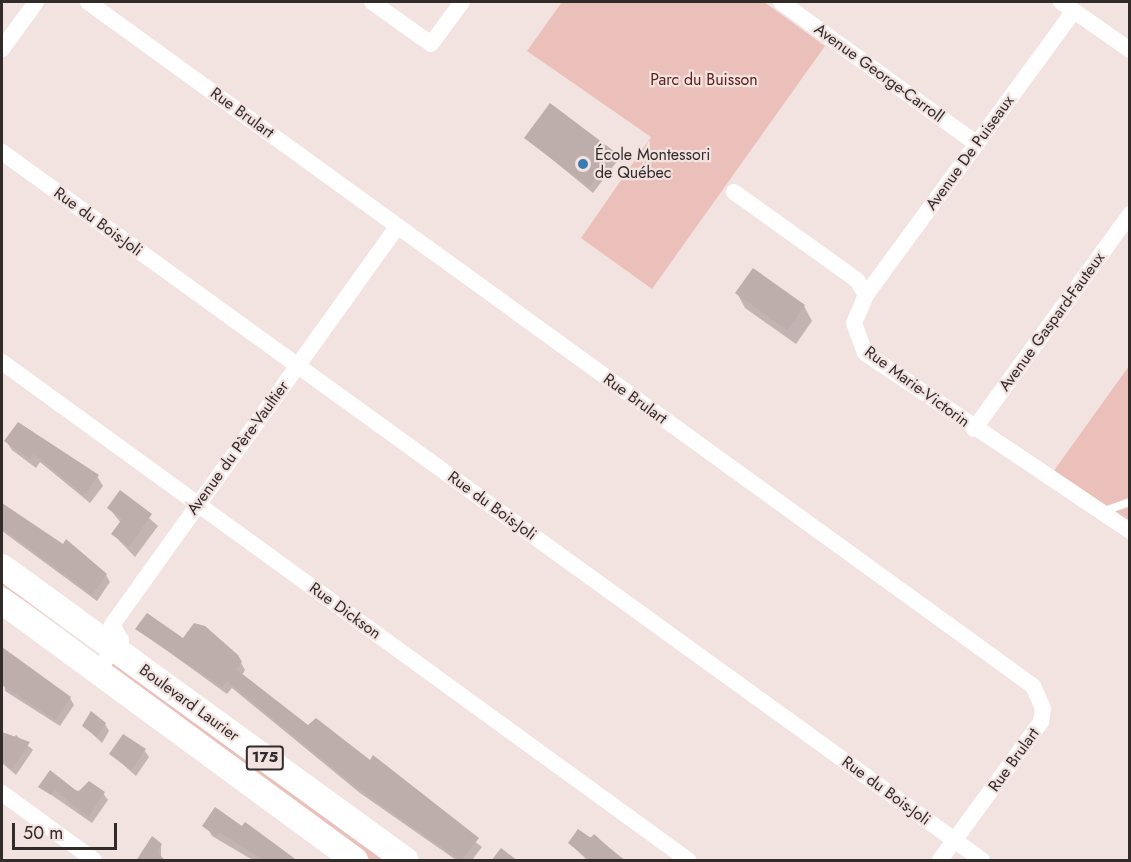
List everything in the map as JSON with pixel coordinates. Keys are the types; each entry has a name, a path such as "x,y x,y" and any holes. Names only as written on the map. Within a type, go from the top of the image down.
{"main road":[{"name":"Boulevard Laurier","path":"2,567 406,861"},
{"name":"Boulevard Laurier","path":"2,601 355,861"}],"street":[{"path":"2,49 36,2"},
{"name":"Rue Brulart","path":"88,2 1033,686 1043,708 1041,722 955,840"},
{"path":"372,2 431,44 462,2"},
{"name":"Avenue George-Carroll","path":"781,2 977,144"},
{"path":"1067,6 1130,50"},
{"name":"Avenue De Puiseaux","path":"866,295 977,144 1067,6"},
{"name":"Rue du Bois-Joli","path":"2,152 982,861"},
{"path":"734,192 857,280 866,295"},
{"name":"Avenue Gaspard-Fauteux","path":"974,429 1130,214"},
{"name":"Avenue du Père-Vaultier","path":"114,648 121,640 112,625 397,227"},
{"name":"Rue Marie-Victorin","path":"866,295 854,323 865,353 974,429 1130,531"},
{"name":"Rue Dickson","path":"2,362 688,861"},
{"path":"98,670 114,648"},
{"path":"2,793 94,861"},
{"path":"940,861 955,840"}],"lane":[{"path":"1101,513 1130,502"}],"green space":[{"name":"Parc du Buisson","path":"562,2 764,2 825,46 652,289 581,238 651,137 527,51"},
{"path":"1129,366 1129,522 1053,472"},
{"path":"2,582 73,634 2,585"},
{"path":"113,661 388,860 371,860 150,700 109,667"}],"building":[{"path":"550,103 615,152 589,187 524,138"},
{"path":"753,268 805,305 787,330 735,293"},
{"path":"18,422 99,475 84,495 34,454 30,459 4,441"},
{"path":"120,490 152,514 129,547 111,534 122,519 107,508"},
{"path":"2,503 63,544 66,539 107,574 92,595 2,528"},
{"path":"147,613 183,638 194,623 205,626 238,655 242,662 236,669 308,725 316,718 370,760 373,755 479,838 461,861 355,786 227,681 222,687 135,629"},
{"path":"2,647 71,697 55,720 2,685"},
{"path":"91,711 106,723 97,737 82,726"},
{"path":"2,732 30,742 12,769 2,761"},
{"path":"123,734 146,749 131,770 109,754"},
{"path":"50,770 78,792 89,781 105,792 88,817 55,790 51,795 38,787"},
{"path":"215,807 242,826 245,822 298,861 265,861 219,832 216,836 202,826"},
{"path":"578,829 591,838 594,834 624,861 592,861 568,843"},
{"path":"152,836 162,844 157,852 166,861 136,861"},
{"path":"501,848 518,861 491,861"}],"place":[{"name":"École Montessori de Québec","path":"583,164"}]}
